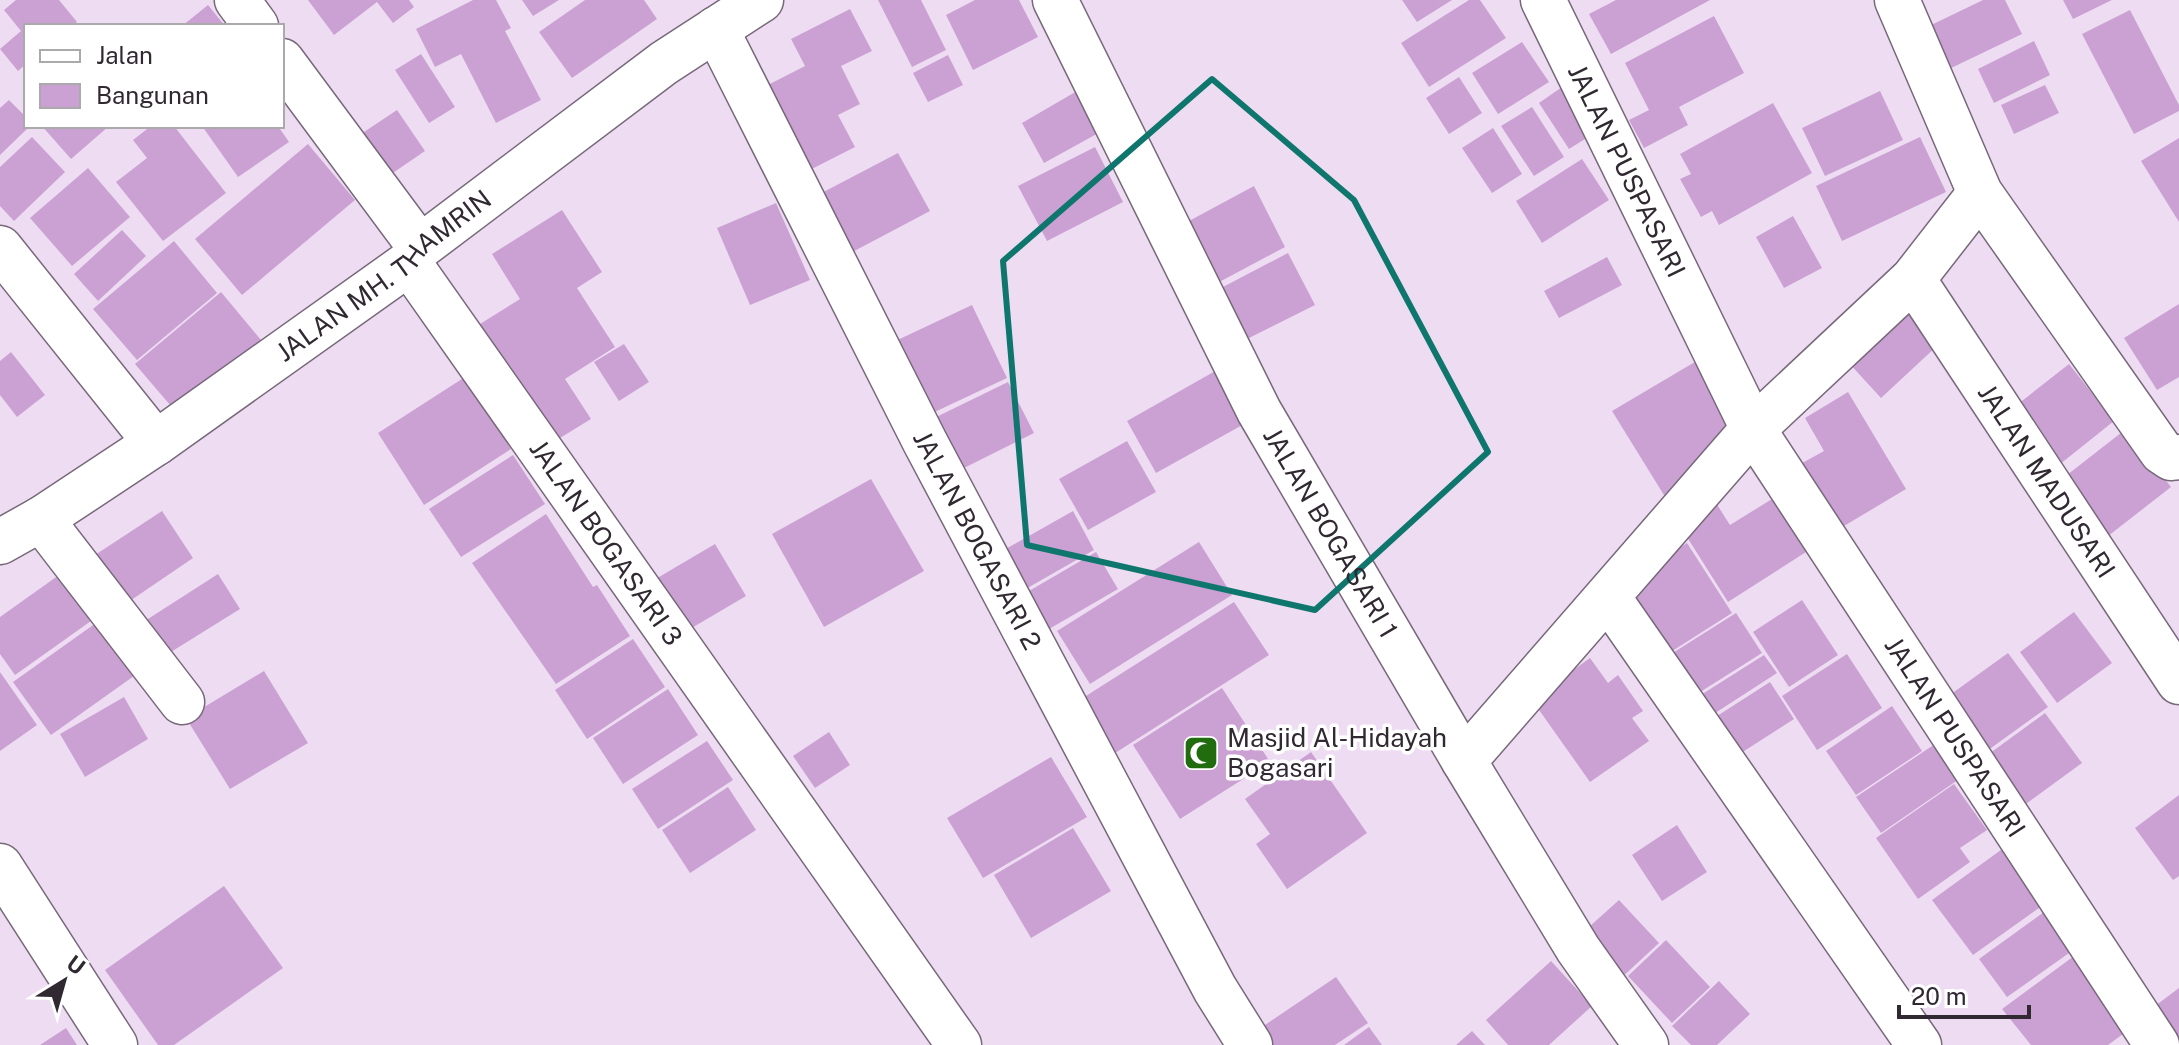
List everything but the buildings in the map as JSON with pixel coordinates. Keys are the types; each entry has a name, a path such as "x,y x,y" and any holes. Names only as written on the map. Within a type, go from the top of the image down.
{"street":[{"path":"237,0 255,24"},
{"name":"JALAN MH. THAMRIN","path":"0,542 41,519 156,443 414,255 664,63 761,0"},
{"name":"JALAN BOGASARI 1","path":"1055,0 1259,411 1578,949 1646,1045"},
{"name":"JALAN PUSPASARI","path":"1543,0 1753,429 2157,1045"},
{"path":"1897,0 1980,193 2162,452 2171,458 2179,457"},
{"name":"JALAN BOGASARI 2","path":"716,29 925,442 1215,989 1250,1045"},
{"name":"JALAN BOGASARI 3","path":"284,64 802,823 959,1045"},
{"path":"1464,761 1753,429 1913,279 1980,193"},
{"path":"0,248 156,443"},
{"name":"JALAN MADUSARI","path":"1913,279 2179,682"},
{"path":"41,519 182,702"},
{"path":"1608,597 1912,1035"},
{"path":"0,866 115,1045"}],"highlighted area":[{"path":"1212,79 1354,200 1488,452 1315,610 1027,545 1003,261"}],"place":[{"name":"Masjid Al-Hidayah Bogasari","path":"1201,753"}]}
